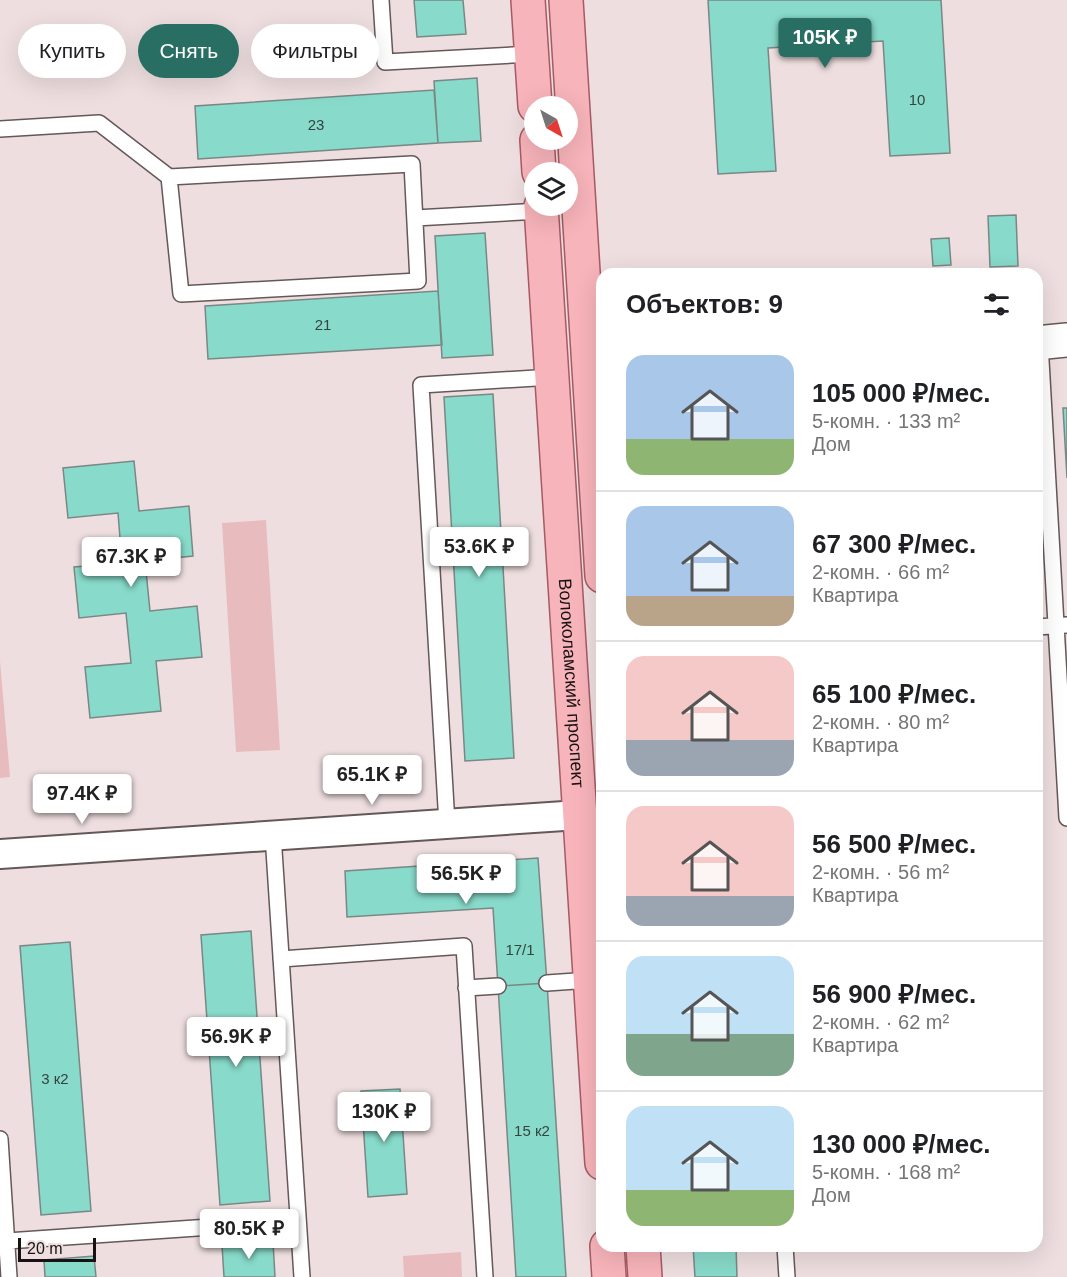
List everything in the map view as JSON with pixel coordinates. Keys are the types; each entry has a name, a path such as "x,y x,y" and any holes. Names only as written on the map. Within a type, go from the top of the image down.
{"main road":[{"path":"528,0 534,96"},
{"path":"566,0 596,403"},
{"name":"Волоколамский проспект","path":"542,216 596,1071"},
{"path":"607,1252 609,1277"},
{"path":"643,1252 645,1277"}],"street":[{"path":"0,854 579,815"}],"lane":[{"path":"381,0 385,62 531,54"},
{"path":"0,129 99,123 169,177 412,164 418,281 181,294 169,177"},
{"path":"414,218 524,209"},
{"path":"1048,342 1067,818"},
{"path":"447,824 421,385 552,377"},
{"path":"1043,626 1061,625"},
{"path":"273,835 302,1277"},
{"path":"281,959 464,946 485,1277"},
{"path":"547,983 590,980"},
{"path":"466,988 498,986"},
{"path":"0,1139 9,1277"},
{"path":"7,1240 298,1221"},
{"path":"785,1252 786,1277"}],"shaded area":[{"path":"266,520 280,750 236,752 222,523"},
{"path":"0,661 10,777 0,778"},
{"path":"461,1252 462,1277 404,1277 403,1256"}],"building":[{"path":"414,0 463,0 466,34 417,37"},
{"path":"708,0 941,0 950,153 890,156 883,41 768,48 776,171 718,174"},
{"path":"477,78 481,141 438,143 434,81"},
{"path":"434,90 438,143 198,159 195,106"},
{"path":"1016,215 1018,266 990,267 988,216"},
{"path":"485,233 493,355 442,358 435,236"},
{"path":"949,238 951,265 933,266 931,239"},
{"path":"438,291 442,345 208,359 205,306"},
{"path":"493,394 514,758 465,761 444,397"},
{"path":"1063,408 1067,408 1067,478"},
{"path":"134,461 139,511 189,506 193,556 145,561 150,611 197,606 202,657 156,661 161,711 90,718 85,667 131,663 126,613 79,618 74,567 122,563 118,513 68,518 63,468"},
{"path":"538,858 547,983 498,986 493,908 347,917 345,871"},
{"path":"251,931 270,1201 220,1205 201,935"},
{"path":"70,942 91,1211 41,1215 20,946"},
{"path":"547,983 566,1277 516,1277 498,986"},
{"path":"400,1089 407,1194 368,1197 361,1091"},
{"path":"273,1242 275,1277 224,1277 222,1245"},
{"path":"693,1252 736,1252 737,1277 695,1277"},
{"path":"94,1256 96,1277 45,1277 44,1260"}]}
